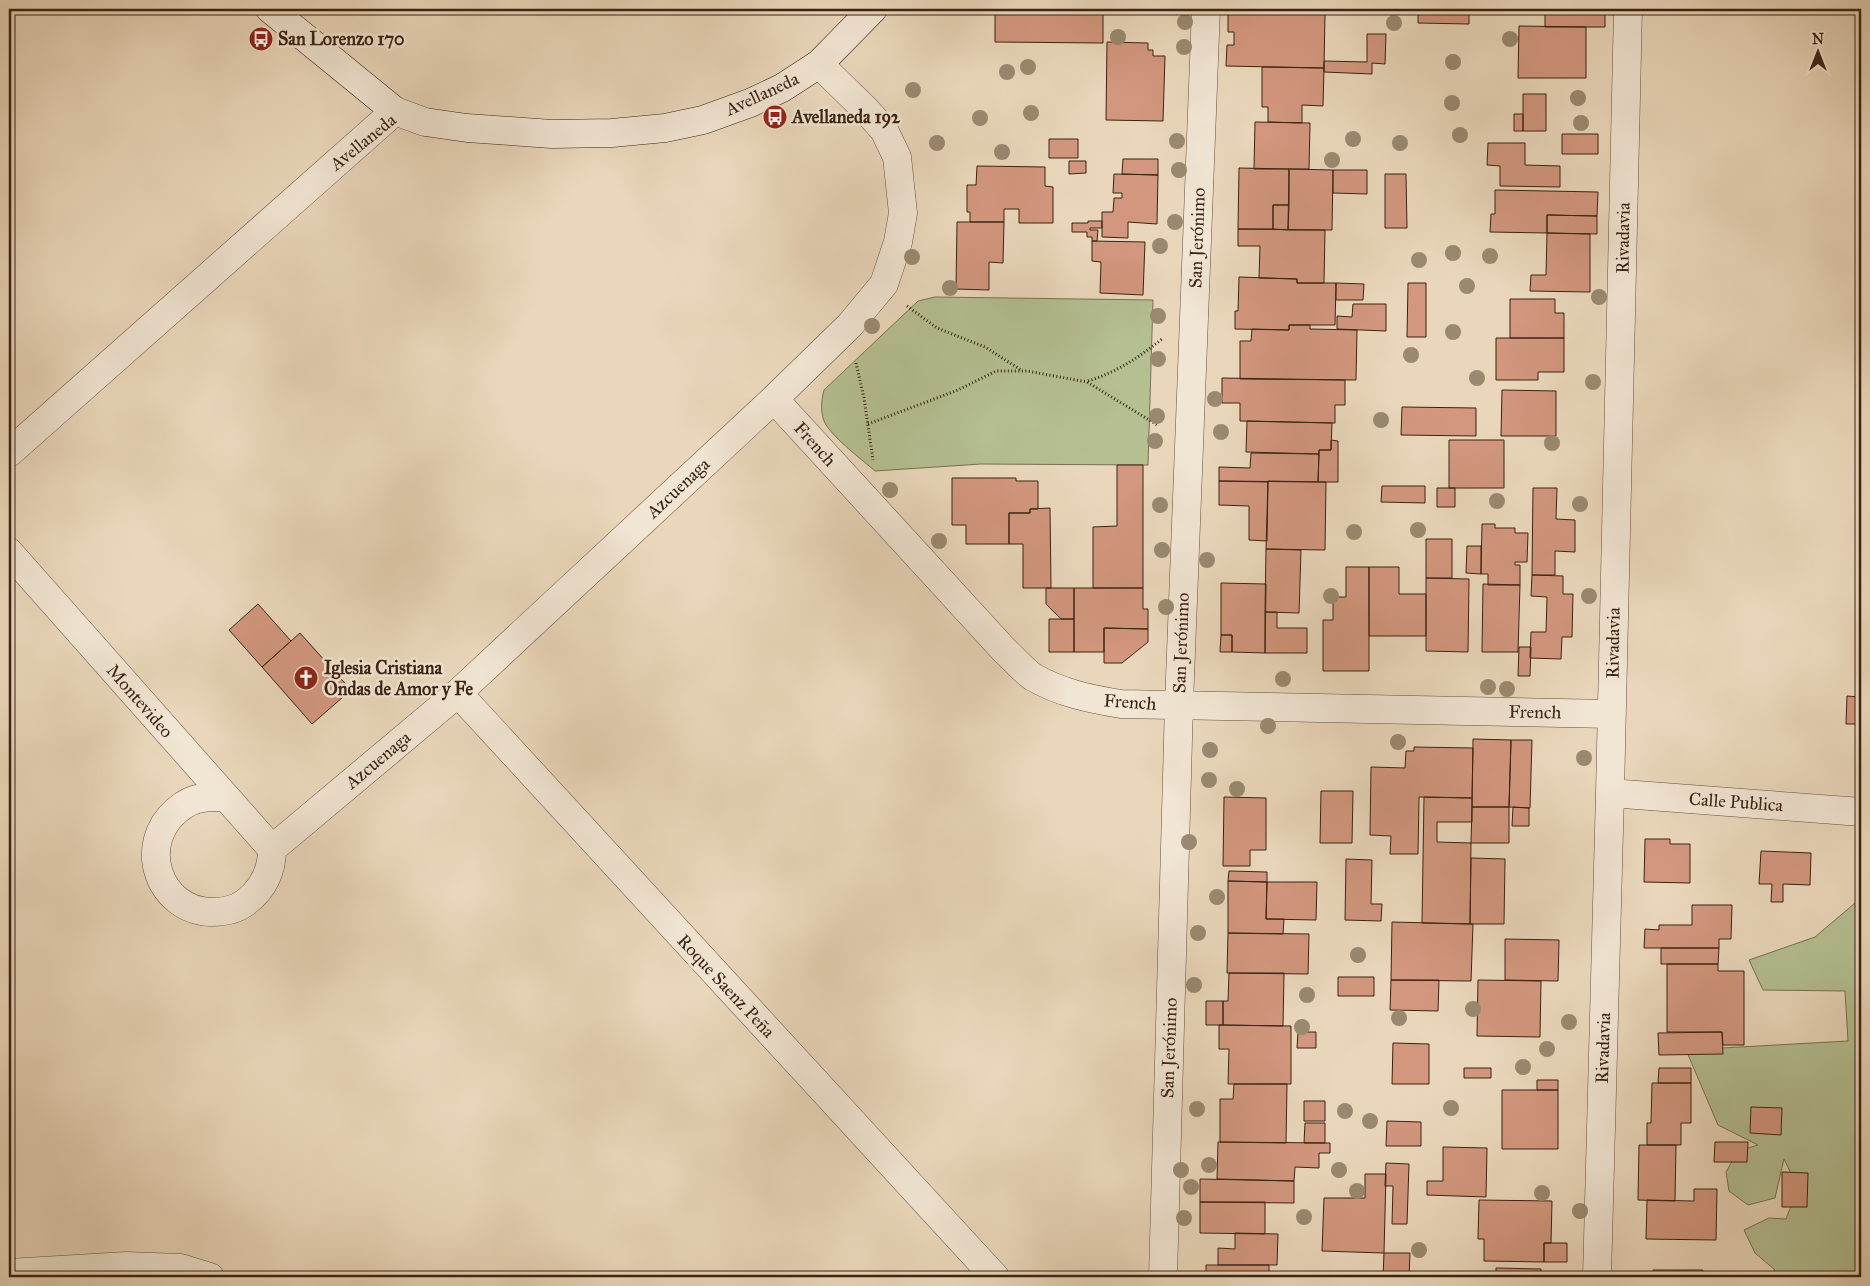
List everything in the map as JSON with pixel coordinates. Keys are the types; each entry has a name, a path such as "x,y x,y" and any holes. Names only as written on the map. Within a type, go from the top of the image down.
{"street":[{"path":"270,9 395,111"},
{"name":"Avellaneda","path":"9,453 395,111 425,122 467,128 552,134 612,133 665,128 703,120 750,103 782,88 819,64 873,9"},
{"name":"San Jerónimo","path":"1163,1277 1179,704 1206,9"},
{"name":"Rivadavia","path":"1597,1277 1628,9"},
{"name":"Azcuenaga","path":"272,849 458,694 850,326 884,284 898,242 903,213 897,157 884,130 865,108 819,64"},
{"name":"French","path":"774,399 1005,650 1032,676 1060,691 1121,704 1611,714"},
{"name":"Montevideo","path":"9,552 272,849"},
{"name":"Roque Saenz Peña","path":"458,694 995,1277"},
{"name":"Calle Publica","path":"1610,792 1861,812"},
{"path":"225,797 201,798 183,805 168,818 158,836 155,855 159,874 168,892 184,905 202,912 222,912 241,906 257,893 268,876 272,863 272,849"},
{"path":"9,1273 126,1266 181,1268 210,1277"}],"path":[{"path":"884,284 900,301 937,328 985,347 1022,371"},
{"path":"1087,382 1110,374 1139,357 1194,314"},
{"path":"850,326 874,463"},
{"path":"868,424 958,390 996,371 1022,371 1087,382 1189,444"}],"green space":[{"path":"935,297 1153,300 1148,465 981,464 875,471 842,443 826,425 822,408 824,390 918,301"},
{"path":"1861,898 1861,1277 1771,1277 1775,1270 1755,1253 1744,1230 1769,1218 1786,1219 1798,1188 1784,1159 1775,1198 1748,1205 1729,1191 1726,1172 1738,1151 1758,1145 1718,1125 1686,1050 1848,1041 1845,991 1763,990 1749,960 1815,937"}],"building":[{"path":"995,9 1094,9 1094,12 1103,12 1103,43 995,42"},
{"path":"1232,9 1289,9 1289,13 1232,12"},
{"path":"1418,9 1469,9 1469,24 1418,23"},
{"path":"1545,9 1605,9 1605,27 1545,27"},
{"path":"1228,12 1325,14 1324,68 1226,66 1227,45 1234,45 1234,32 1228,32"},
{"path":"1519,26 1586,27 1586,78 1518,78"},
{"path":"1367,34 1386,34 1385,64 1372,63 1372,74 1324,72 1324,61 1367,62"},
{"path":"1107,42 1148,43 1148,50 1153,50 1153,56 1165,56 1163,121 1106,120"},
{"path":"1262,67 1324,68 1323,106 1302,105 1302,123 1268,122 1268,107 1262,107"},
{"path":"1523,94 1546,94 1546,131 1523,131"},
{"path":"1514,114 1523,114 1523,131 1514,131"},
{"path":"1255,122 1310,123 1309,169 1254,169"},
{"path":"1562,134 1598,134 1598,154 1562,154"},
{"path":"1049,139 1078,139 1078,158 1049,158"},
{"path":"1488,143 1525,143 1525,165 1560,166 1560,187 1500,186 1500,166 1487,165"},
{"path":"1123,159 1158,159 1158,175 1122,174"},
{"path":"1069,161 1086,161 1086,173 1069,174"},
{"path":"977,166 1045,167 1045,186 1053,187 1053,223 1019,223 1019,209 1004,209 1004,222 970,222 970,212 967,212 967,185 976,185"},
{"path":"1239,168 1289,169 1289,205 1273,205 1273,229 1238,229"},
{"path":"1289,169 1333,170 1332,230 1288,230"},
{"path":"1333,170 1367,170 1367,194 1333,193"},
{"path":"1114,174 1158,175 1157,224 1128,222 1128,238 1102,237 1102,212 1113,212 1114,198 1122,198 1122,193 1113,193"},
{"path":"1385,174 1406,174 1407,228 1385,228"},
{"path":"1495,190 1598,192 1597,216 1547,215 1547,233 1490,232 1491,214 1495,214"},
{"path":"1273,205 1289,205 1288,230 1273,229"},
{"path":"1547,215 1597,216 1597,234 1547,233"},
{"path":"1088,221 1102,221 1102,228 1090,228 1090,230 1098,230 1097,241 1092,241 1092,237 1087,237 1087,232 1072,232 1072,223 1088,223"},
{"path":"957,222 1004,222 1003,263 989,262 989,290 956,289"},
{"path":"1238,229 1325,230 1324,283 1297,283 1297,279 1259,278 1260,246 1238,246"},
{"path":"1547,233 1590,234 1590,292 1530,291 1531,275 1546,275"},
{"path":"1092,241 1145,242 1143,295 1100,293 1101,262 1092,261"},
{"path":"1239,277 1297,279 1297,283 1336,283 1335,325 1289,325 1289,330 1235,329 1235,311 1238,311"},
{"path":"1336,283 1364,284 1363,300 1336,300"},
{"path":"1408,283 1426,283 1426,337 1407,337"},
{"path":"1510,299 1555,299 1555,313 1564,313 1564,338 1510,338"},
{"path":"1353,304 1386,304 1386,331 1337,329 1337,316 1352,317"},
{"path":"1289,325 1310,325 1310,329 1357,330 1356,380 1240,379 1240,341 1251,341 1252,329 1289,330"},
{"path":"1496,338 1564,338 1564,372 1538,372 1538,380 1496,380"},
{"path":"1222,378 1345,380 1345,405 1335,405 1335,423 1240,421 1240,403 1222,403"},
{"path":"1502,390 1556,391 1556,436 1501,436"},
{"path":"1402,407 1476,408 1476,436 1401,435"},
{"path":"1247,421 1332,423 1331,450 1319,450 1319,454 1246,452"},
{"path":"1331,440 1338,441 1338,482 1318,482 1319,450 1331,450"},
{"path":"1449,440 1504,440 1504,488 1449,488"},
{"path":"1251,453 1319,454 1318,482 1219,481 1219,467 1250,468"},
{"path":"1117,465 1143,465 1143,588 1093,588 1093,527 1117,526"},
{"path":"952,478 1016,478 1016,481 1038,481 1038,509 1030,509 1030,513 1009,513 1009,544 966,544 966,525 952,525"},
{"path":"1219,481 1268,482 1267,541 1249,540 1249,506 1219,505"},
{"path":"1268,481 1326,482 1325,550 1266,549"},
{"path":"1382,486 1425,486 1425,503 1381,502"},
{"path":"1437,488 1455,488 1455,507 1437,507"},
{"path":"1533,488 1557,488 1556,519 1575,520 1575,552 1555,551 1555,575 1532,575"},
{"path":"1050,508 1051,588 1023,588 1023,544 1009,544 1009,513 1030,513 1030,509"},
{"path":"1482,524 1495,524 1495,528 1515,528 1515,533 1528,533 1527,562 1515,562 1515,565 1520,565 1520,585 1488,585 1488,574 1481,574"},
{"path":"1426,539 1452,539 1452,578 1426,578"},
{"path":"1467,546 1481,546 1481,574 1466,573"},
{"path":"1266,549 1301,550 1299,613 1265,612"},
{"path":"1346,567 1369,567 1369,671 1323,671 1323,620 1333,620 1333,597 1346,597"},
{"path":"1369,567 1399,567 1399,594 1426,594 1426,636 1369,636"},
{"path":"1532,575 1563,576 1563,594 1573,594 1572,637 1562,637 1561,659 1530,658 1531,632 1546,632 1547,597 1531,596"},
{"path":"1426,578 1469,579 1468,652 1426,651"},
{"path":"1221,583 1266,584 1265,653 1232,652 1232,635 1221,635"},
{"path":"1483,584 1520,585 1518,652 1482,652"},
{"path":"1046,588 1074,588 1074,619 1061,619 1046,604"},
{"path":"1074,588 1143,588 1143,609 1148,609 1148,629 1104,628 1104,652 1074,652"},
{"path":"258,604 291,641 262,667 229,630"},
{"path":"1265,612 1277,612 1277,628 1307,628 1307,653 1265,653"},
{"path":"1049,619 1074,619 1074,652 1049,652"},
{"path":"1104,628 1148,629 1148,642 1122,663 1104,663"},
{"name":"Iglesia Cristiana Ondas de Amor y Fe","path":"300,633 351,690 312,724 262,667"},
{"path":"1221,635 1232,635 1232,652 1220,652"},
{"path":"1519,647 1531,647 1530,676 1518,676"},
{"path":"1847,696 1861,697 1861,748 1859,748 1859,724 1846,724"},
{"path":"1473,739 1511,740 1509,807 1472,807"},
{"path":"1511,740 1532,740 1530,808 1509,807"},
{"path":"1414,747 1473,748 1472,798 1419,797 1418,854 1390,854 1391,836 1370,835 1371,767 1405,768 1406,751 1414,751"},
{"path":"1321,791 1353,791 1352,843 1320,843"},
{"path":"1224,797 1266,798 1266,850 1250,850 1250,866 1223,866"},
{"path":"1424,797 1472,798 1472,822 1437,822 1437,842 1471,843 1470,924 1422,923"},
{"path":"1472,807 1509,807 1509,843 1471,843"},
{"path":"1513,807 1529,808 1529,826 1512,826"},
{"path":"1645,839 1670,839 1670,844 1690,844 1690,883 1644,882"},
{"path":"1761,851 1811,853 1810,885 1783,884 1783,902 1771,902 1772,884 1759,884"},
{"path":"1471,858 1505,859 1504,924 1470,924"},
{"path":"1346,859 1372,860 1371,904 1382,904 1381,921 1345,920"},
{"path":"1229,871 1267,872 1267,882 1228,881"},
{"path":"1228,881 1267,882 1266,919 1284,919 1283,934 1228,933"},
{"path":"1267,882 1317,882 1316,920 1266,919"},
{"path":"1692,905 1732,905 1731,939 1719,939 1719,948 1644,948 1645,929 1659,930 1659,925 1692,925"},
{"path":"1392,922 1473,924 1471,981 1391,980"},
{"path":"1228,933 1309,934 1308,974 1227,973"},
{"path":"1505,939 1559,940 1558,981 1505,980"},
{"path":"1661,948 1719,948 1718,964 1661,964"},
{"path":"1667,964 1718,964 1718,971 1744,971 1744,1045 1723,1045 1722,1032 1667,1032"},
{"path":"1229,973 1284,973 1283,1026 1223,1025 1223,1001 1228,1001"},
{"path":"1338,977 1374,977 1374,996 1338,996"},
{"path":"1391,980 1439,980 1438,1011 1390,1010"},
{"path":"1478,980 1541,981 1540,1037 1477,1036"},
{"path":"1206,1001 1223,1001 1223,1025 1206,1025"},
{"path":"1219,1025 1291,1026 1291,1084 1228,1084 1229,1049 1219,1049"},
{"path":"1298,1032 1316,1032 1316,1048 1297,1048"},
{"path":"1722,1032 1723,1054 1659,1055 1658,1033"},
{"path":"1393,1043 1429,1044 1429,1084 1392,1084"},
{"path":"1464,1068 1491,1068 1491,1078 1464,1078"},
{"path":"1659,1068 1691,1068 1691,1083 1658,1083"},
{"path":"1537,1080 1558,1080 1558,1090 1537,1090"},
{"path":"1652,1083 1691,1083 1691,1123 1681,1123 1681,1145 1647,1145 1647,1123 1651,1123"},
{"path":"1234,1084 1287,1084 1286,1143 1220,1142 1220,1099 1233,1099"},
{"path":"1502,1090 1558,1090 1558,1149 1502,1149"},
{"path":"1304,1101 1325,1101 1325,1121 1304,1121"},
{"path":"1751,1107 1782,1108 1781,1135 1750,1133"},
{"path":"1387,1121 1421,1122 1421,1146 1386,1146"},
{"path":"1305,1123 1325,1123 1325,1143 1304,1143"},
{"path":"1218,1142 1330,1143 1330,1153 1319,1153 1319,1168 1295,1167 1294,1181 1217,1179"},
{"path":"1715,1142 1748,1142 1747,1162 1714,1162"},
{"path":"1639,1145 1676,1145 1675,1201 1638,1200"},
{"path":"1443,1147 1487,1148 1486,1197 1427,1195 1427,1181 1443,1181"},
{"path":"1386,1163 1409,1164 1407,1224 1392,1224 1393,1186 1385,1186"},
{"path":"1782,1172 1808,1173 1807,1207 1782,1207"},
{"path":"1365,1174 1386,1174 1384,1253 1322,1251 1324,1198 1365,1198"},
{"path":"1200,1179 1294,1181 1294,1203 1200,1202"},
{"path":"1694,1189 1717,1189 1716,1240 1646,1239 1647,1200 1694,1201"},
{"path":"1479,1200 1552,1201 1551,1243 1544,1243 1544,1262 1484,1261 1484,1239 1478,1239"},
{"path":"1200,1202 1265,1202 1265,1234 1200,1233"},
{"path":"1235,1233 1278,1234 1277,1265 1218,1265 1218,1248 1235,1249"},
{"path":"1544,1243 1567,1243 1567,1262 1544,1262"},
{"path":"1384,1253 1410,1253 1409,1277 1383,1277"},
{"path":"1206,1265 1269,1265 1269,1277 1206,1277"},
{"path":"1496,1268 1541,1269 1541,1277 1496,1277"},
{"path":"1653,1270 1703,1270 1703,1277 1653,1277"}],"place":[{"name":"San Lorenzo 170","path":"261,39"},
{"name":"Avellaneda 192","path":"775,117"},
{"name":"Iglesia Cristiana Ondas de Amor y Fe","path":"306,678"}]}
